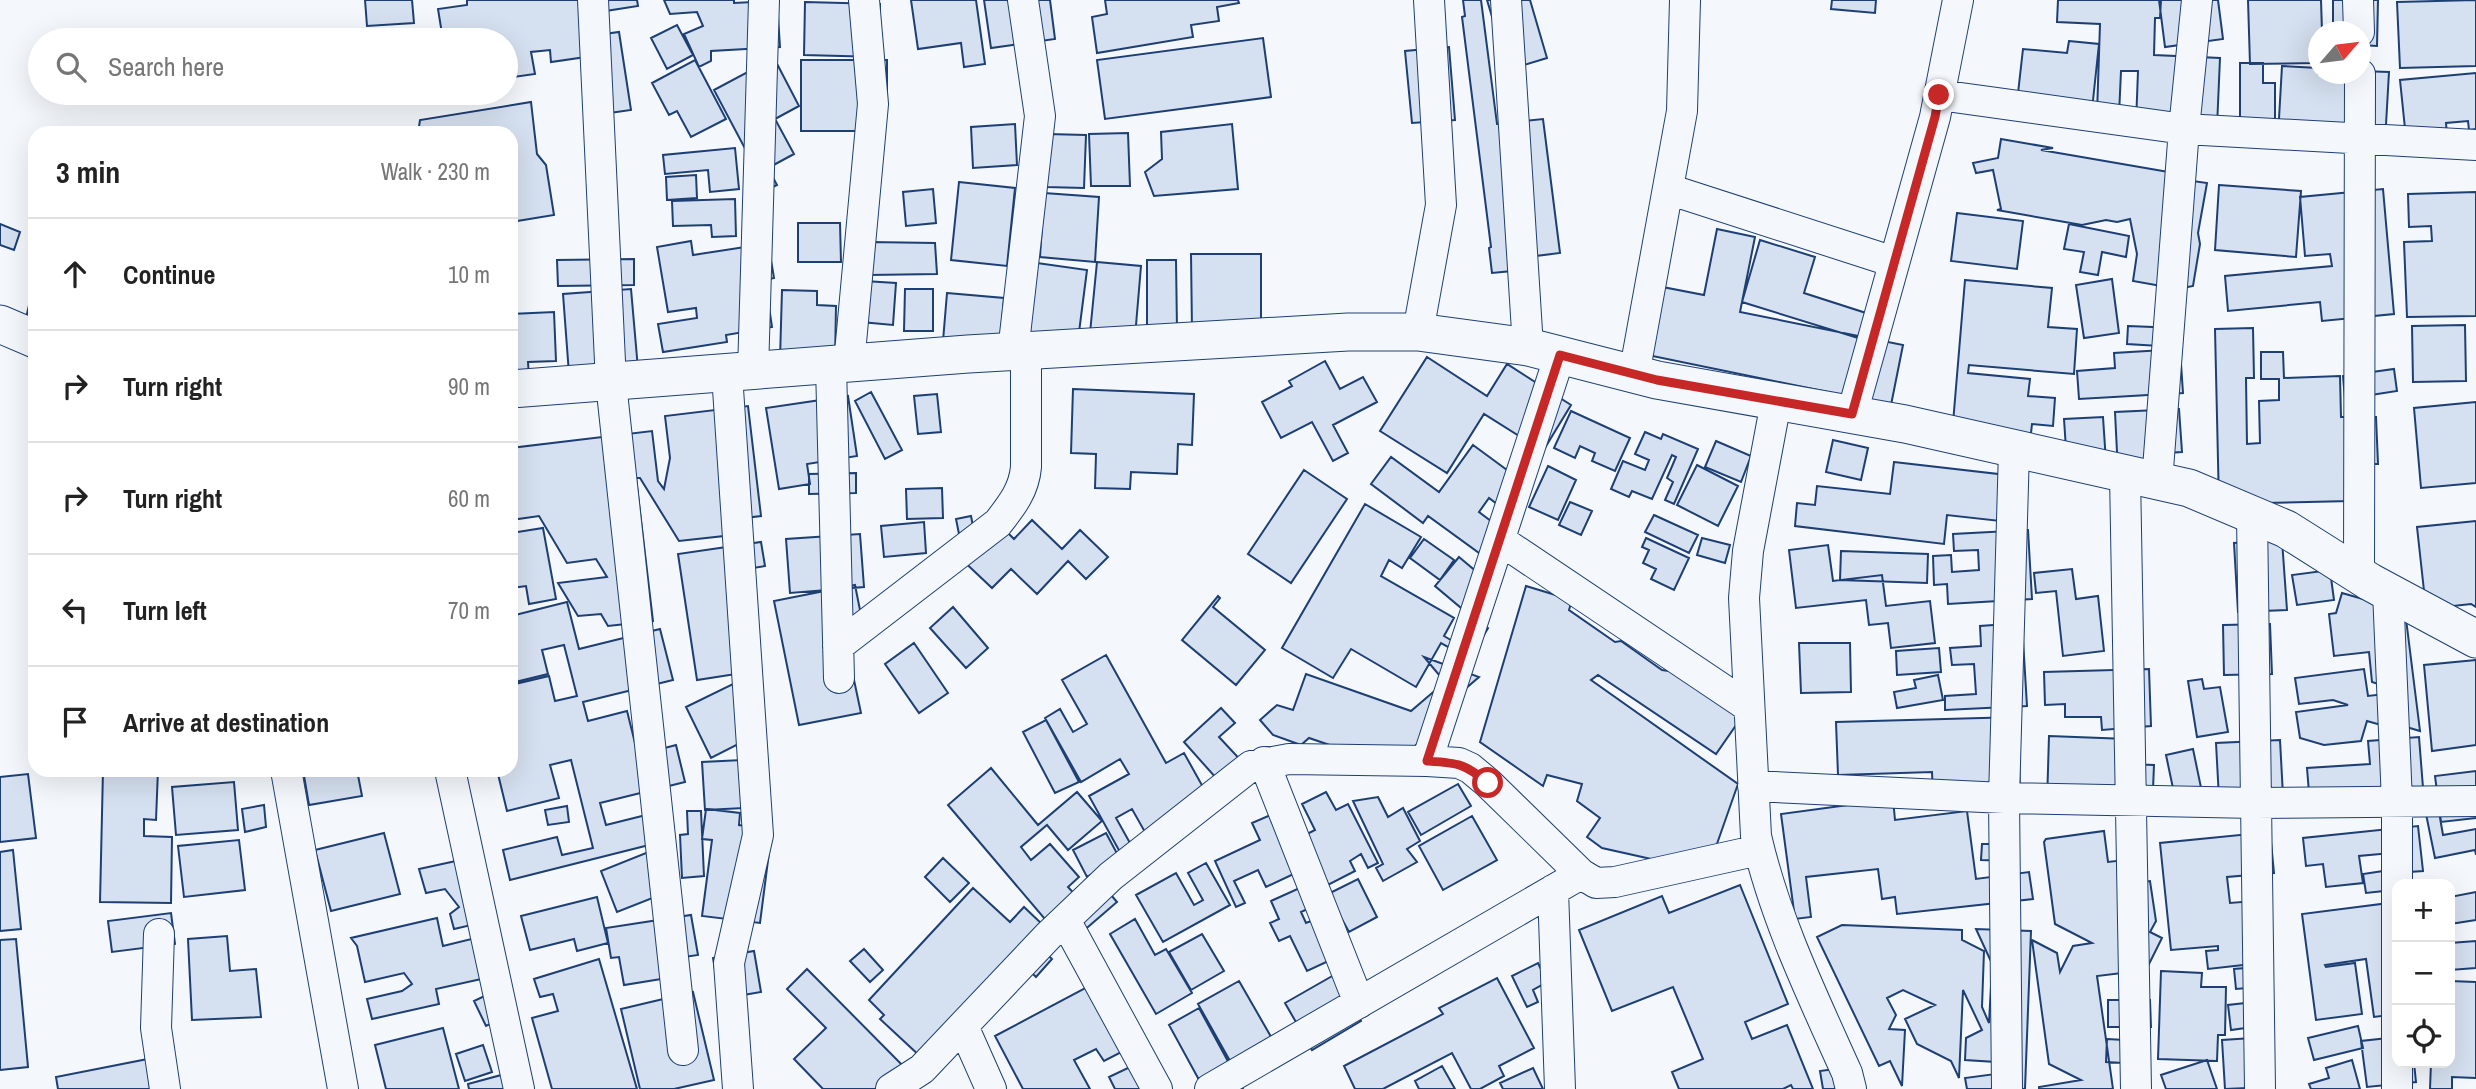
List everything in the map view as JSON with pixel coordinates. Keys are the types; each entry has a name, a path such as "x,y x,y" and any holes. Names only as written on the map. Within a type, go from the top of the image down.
{"street":[{"path":"593,0 611,383 682,1050"},
{"path":"738,1089 729,964 758,835 740,373 764,0"},
{"path":"839,678 840,365 873,104 864,0"},
{"path":"838,646 998,523 1017,498 1024,482 1026,467 1020,352 1040,116 1023,0"},
{"path":"1418,332 1441,205 1429,0"},
{"path":"1427,761 1500,540 1544,351 1506,0"},
{"path":"1634,375 1682,111 1685,0"},
{"path":"1852,414 1939,95 1958,0"},
{"path":"2136,1089 2130,800 2141,478 2197,0"},
{"path":"2358,0 2359,21"},
{"path":"2360,84 2374,583 2397,802 2397,1089"},
{"path":"1939,95 2184,129 2476,145"},
{"path":"1668,189 1894,262"},
{"path":"0,324 28,336"},
{"path":"518,389 1020,352 1348,332 1418,332 1544,351 1634,375 1852,414 2189,488 2287,529 2374,583 2476,639"},
{"path":"1776,402 1747,563 1744,598 1756,836 1773,901 1788,941 1847,1073 1851,1089"},
{"path":"2007,1089 2004,799 2014,450"},
{"path":"2252,514 2260,1089"},
{"path":"1500,540 1749,707"},
{"path":"891,1089 922,1069 1065,920 1146,847 1193,814 1251,766 1264,762 1289,760 1459,763 1470,768 1488,783 1581,874 1596,883 1615,882 1759,850"},
{"path":"1264,762 1359,1003"},
{"path":"287,777 343,1089"},
{"path":"452,777 519,1089"},
{"path":"1753,786 2004,799 2255,803 2476,801"},
{"path":"1210,1089 1581,874"},
{"path":"1553,890 1560,1089"},
{"path":"1065,920 1157,1089"},
{"path":"159,934 156,1028 165,1089"},
{"path":"963,1026 991,1089"}],"building":[{"path":"365,0 412,0 414,23 367,26"},
{"path":"467,0 637,0 638,6 606,11 590,36 619,32 631,110 595,115 586,57 551,62 550,50 531,52 535,74 518,76 518,28 441,28 438,9 467,5"},
{"path":"664,0 734,0 734,3 777,1 780,47 711,51 711,61 699,67 684,34 703,26 697,12 670,14"},
{"path":"911,0 976,0 985,64 964,67 961,43 918,49"},
{"path":"984,0 1050,0 1055,39 991,48"},
{"path":"1105,0 1238,0 1239,3 1217,7 1219,21 1191,25 1193,37 1097,53 1092,17 1107,14"},
{"path":"1463,0 1481,0 1497,124 1543,119 1560,253 1511,259 1512,271 1492,273 1462,17 1465,16"},
{"path":"1487,0 1530,0 1547,58 1508,70"},
{"path":"1832,0 1876,0 1875,13 1831,9"},
{"path":"2058,0 2161,0 2160,18 2155,18 2154,55 2220,58 2217,127 2136,124 2138,71 2121,71 2119,115 2097,114 2100,24 2057,22"},
{"path":"2159,0 2218,0 2223,39 2165,47"},
{"path":"2248,0 2321,0 2322,21 2308,21 2308,63 2250,64"},
{"path":"2333,0 2378,0 2377,46 2371,46 2371,21 2333,21"},
{"path":"2476,0 2476,66 2400,68 2397,2"},
{"path":"805,2 880,4 879,57 804,55"},
{"path":"677,25 693,55 667,69 651,38"},
{"path":"1263,38 1271,97 1105,119 1097,60"},
{"path":"2069,41 2099,44 2091,119 2016,111 2023,49 2067,53"},
{"path":"1449,47 1455,120 1412,123 1405,51"},
{"path":"774,58 799,106 775,119 794,154 768,168 777,185 767,190 714,90"},
{"path":"695,60 726,119 691,137 677,111 669,115 652,83"},
{"path":"801,60 887,60 887,104 858,131 801,131"},
{"path":"2240,63 2263,63 2263,83 2275,83 2275,129 2240,129"},
{"path":"2282,66 2308,67 2308,84 2371,84 2371,71 2389,72 2385,142 2278,136"},
{"path":"2476,73 2476,129 2469,130 2468,121 2446,123 2448,147 2407,148 2400,80"},
{"path":"531,102 537,154 546,165 554,215 518,221 518,126 419,126 420,120"},
{"path":"1015,124 1017,165 973,168 971,127"},
{"path":"1232,124 1238,189 1154,196 1145,172 1162,159 1161,132"},
{"path":"1128,133 1130,186 1091,186 1089,134"},
{"path":"1047,134 1086,135 1084,188 1046,187"},
{"path":"2001,139 2053,148 2041,150 2186,175 2172,178 2207,183 2198,233 2200,244 2193,286 2178,289 2133,281 2137,254 2130,219 2082,225 1997,210 2001,209 1993,170 1976,173 1973,163 1998,158"},
{"path":"735,148 739,189 710,192 708,170 665,174 663,155"},
{"path":"696,175 697,198 667,200 666,177"},
{"path":"959,182 1015,188 1007,266 951,260"},
{"path":"2219,185 2301,191 2296,257 2215,250"},
{"path":"933,189 936,223 906,226 903,192"},
{"path":"2383,189 2394,314 2322,321 2320,302 2228,311 2225,276 2332,266 2330,254 2305,256 2300,197"},
{"path":"2476,192 2476,316 2407,317 2404,242 2432,241 2431,226 2409,227 2408,194"},
{"path":"1044,193 1099,197 1095,262 1040,257"},
{"path":"735,199 736,236 712,237 711,225 673,226 672,201"},
{"path":"1957,213 2023,221 2017,269 1951,261"},
{"path":"798,223 840,223 841,262 798,262"},
{"path":"0,224 20,232 14,250 0,245"},
{"path":"2069,224 2129,236 2126,257 2102,252 2098,275 2080,272 2084,252 2064,249"},
{"path":"1717,229 1755,237 1740,312 1903,345 1891,405 1633,352 1647,284 1704,295"},
{"path":"1760,240 1815,257 1804,293 1866,313 1858,338 1742,302"},
{"path":"691,241 693,255 745,247 769,248 774,278 765,280 772,327 726,335 727,342 663,352 658,324 697,318 696,308 668,312 657,247"},
{"path":"869,242 935,243 937,274 869,275"},
{"path":"1191,254 1261,254 1261,330 1192,330"},
{"path":"634,259 634,285 558,286 557,260"},
{"path":"1147,260 1176,260 1177,329 1147,330"},
{"path":"1097,262 1141,266 1135,337 1090,333"},
{"path":"1037,263 1087,270 1078,340 1028,333"},
{"path":"2112,279 2119,333 2084,338 2076,285"},
{"path":"1965,280 2052,288 2048,327 2077,329 2074,374 1969,365 1968,373 2030,379 2028,396 2055,398 2053,426 2032,424 2030,442 1952,435"},
{"path":"864,281 896,283 893,325 861,322"},
{"path":"631,289 638,369 569,374 563,294"},
{"path":"905,289 933,289 933,331 904,331"},
{"path":"782,290 817,291 817,305 836,306 835,361 780,359"},
{"path":"947,293 1004,298 1000,346 943,341"},
{"path":"28,310 28,328 24,327"},
{"path":"554,312 556,361 528,362 529,378 518,379 518,314"},
{"path":"2465,325 2466,381 2413,382 2412,326"},
{"path":"2128,326 2177,328 2176,347 2127,344"},
{"path":"2253,328 2254,378 2246,378 2247,444 2260,443 2259,401 2279,400 2279,379 2261,379 2261,352 2283,352 2284,378 2340,376 2341,417 2376,417 2378,464 2349,464 2350,501 2219,504 2215,329"},
{"path":"2180,349 2183,393 2079,399 2077,371 2115,368 2114,353"},
{"path":"1427,357 1487,396 1507,364 1571,405 1543,451 1484,414 1447,473 1380,431"},
{"path":"1325,361 1340,389 1363,377 1377,402 1333,425 1348,453 1333,461 1312,422 1281,438 1262,402 1292,386 1289,381"},
{"path":"2394,369 2397,391 2345,399 2343,376"},
{"path":"1073,389 1194,394 1192,445 1178,444 1177,474 1131,472 1130,489 1095,488 1096,454 1071,453"},
{"path":"871,392 902,450 885,459 855,401"},
{"path":"937,394 941,432 918,434 914,396"},
{"path":"848,396 857,456 807,464 810,484 779,489 766,408"},
{"path":"2476,402 2476,483 2421,488 2414,408"},
{"path":"748,406 761,516 727,520 724,536 679,541 640,478 636,478 653,621 608,626 601,614 578,616 558,583 607,577 596,559 567,563 539,516 518,519 518,447 652,431 658,481 664,489 670,458 665,416"},
{"path":"2179,409 2182,452 2149,454 2151,470 2118,472 2115,412"},
{"path":"1571,411 1630,438 1615,471 1592,461 1595,453 1580,446 1575,458 1554,448"},
{"path":"2103,417 2106,462 2067,464 2064,419"},
{"path":"1645,432 1661,439 1663,434 1698,449 1674,504 1665,500 1673,482 1667,478 1676,457 1672,455 1652,499 1632,491 1629,497 1611,489 1623,461 1645,470 1649,460 1635,454"},
{"path":"1833,440 1868,448 1861,480 1826,472"},
{"path":"1716,441 1751,456 1741,482 1705,467"},
{"path":"1473,445 1526,484 1506,511 1489,498 1479,512 1516,540 1497,566 1428,516 1423,523 1371,484 1391,457 1439,492"},
{"path":"1894,462 2024,477 2018,523 1947,515 1944,544 1795,526 1797,503 1815,505 1817,486 1890,494"},
{"path":"1697,465 1738,486 1718,526 1677,505"},
{"path":"1548,466 1576,480 1558,520 1529,507"},
{"path":"1304,470 1347,499 1291,583 1248,554"},
{"path":"856,473 856,493 809,494 809,474"},
{"path":"942,488 943,518 907,519 906,489"},
{"path":"1570,502 1592,511 1581,535 1559,525"},
{"path":"1365,504 1421,537 1402,568 1389,560 1381,576 1454,618 1444,636 1466,649 1481,624 1488,628 1470,659 1441,643 1416,687 1351,649 1333,678 1282,648"},
{"path":"1654,515 1698,535 1689,553 1645,532"},
{"path":"971,516 974,531 959,534 956,519"},
{"path":"993,518 1014,539 1032,520 1062,549 1080,530 1108,557 1086,579 1068,561 1037,594 1011,569 992,588 957,555"},
{"path":"2476,521 2476,607 2471,604 2426,609 2417,527"},
{"path":"924,522 926,553 884,557 881,526"},
{"path":"543,528 556,599 529,604 526,586 518,587 518,532"},
{"path":"2028,530 2032,599 1948,604 1947,584 1934,585 1933,556 1951,555 1952,572 1979,570 1978,550 1954,551 1953,534"},
{"path":"860,534 864,587 790,593 786,539"},
{"path":"1646,538 1689,558 1674,590 1651,579 1656,569 1643,563 1649,550 1642,547"},
{"path":"1702,538 1730,545 1725,563 1697,555"},
{"path":"1424,539 1454,560 1440,580 1410,558"},
{"path":"2282,540 2287,610 2238,612 2234,543"},
{"path":"761,542 765,566 734,571 749,672 697,680 678,554"},
{"path":"1828,545 1833,581 1882,575 1886,606 1930,601 1935,643 1891,648 1888,623 1869,625 1866,600 1796,608 1789,550"},
{"path":"1841,551 1928,554 1927,583 1840,580"},
{"path":"1459,557 1497,589 1473,618 1435,586"},
{"path":"2072,569 2076,599 2098,596 2104,651 2063,656 2056,591 2036,593 2034,573"},
{"path":"2330,570 2334,600 2297,605 2292,575"},
{"path":"855,585 862,620 847,647 861,713 799,725 774,601"},
{"path":"1526,586 1572,600 1569,610 1615,642 1621,641 1662,670 1676,672 1741,718 1716,754 1598,675 1591,680 1738,784 1712,858 1678,865 1602,848 1587,837 1600,818 1577,801 1582,784 1547,775 1543,786 1480,742"},
{"path":"2342,593 2405,611 2420,731 2393,723 2381,725 2367,721 2361,741 2324,745 2300,738 2296,712 2348,705 2333,700 2299,704 2295,678 2364,669 2368,696 2403,692 2372,682 2369,652 2334,656 2329,614 2336,613"},
{"path":"1218,596 1220,598 1213,607 1265,650 1236,685 1182,640"},
{"path":"567,602 579,649 660,629 673,680 583,702 588,721 627,711 638,755 676,745 685,782 600,803 606,825 654,813 661,842 510,880 503,850 557,837 562,855 593,848 571,760 550,765 559,798 507,811 499,777 518,777 518,683 549,676 555,701 577,696 564,645 542,650 548,674 518,681 518,614"},
{"path":"953,607 988,648 966,668 930,628"},
{"path":"2022,623 2027,706 1945,710 1945,696 1976,694 1974,664 1952,665 1950,648 1981,646 1980,626"},
{"path":"2270,624 2272,674 2224,675 2223,625"},
{"path":"914,643 948,693 919,713 885,664"},
{"path":"1799,643 1850,643 1851,692 1801,693"},
{"path":"1939,648 1941,672 1897,675 1896,651"},
{"path":"1106,655 1166,763 1184,753 1213,805 1150,841 1132,809 1116,818 1130,843 1131,872 1089,796 1129,774 1120,759 1081,782 1045,718 1060,709 1073,732 1087,724 1062,680"},
{"path":"1424,657 1479,677 1464,690 1428,734 1405,755 1400,769 1309,738 1301,745 1273,735 1260,720 1277,705 1293,710 1306,674 1411,711 1445,682"},
{"path":"2476,660 2476,745 2432,751 2424,665"},
{"path":"2149,669 2151,726 2102,730 2101,717 2065,717 2065,704 2045,705 2044,672"},
{"path":"1938,675 1943,700 1897,708 1894,692 1916,688 1914,680"},
{"path":"2202,679 2204,689 2220,687 2228,732 2197,737 2188,681"},
{"path":"737,682 762,732 711,758 686,707"},
{"path":"1221,708 1235,723 1219,737 1247,767 1225,788 1184,742"},
{"path":"2018,717 2020,793 1933,795 1932,772 1838,775 1836,722"},
{"path":"1046,720 1079,782 1055,793 1023,732"},
{"path":"2049,736 2127,739 2126,764 2154,765 2153,789 2047,803"},
{"path":"2419,737 2425,813 2310,805 2307,768 2370,764 2368,741"},
{"path":"2280,740 2284,814 2220,817 2216,743"},
{"path":"2193,749 2205,807 2178,812 2166,755"},
{"path":"763,759 765,807 705,810 702,762"},
{"path":"991,768 1038,825 1077,792 1102,821 1068,850 1047,825 1021,847 1031,860 1050,844 1079,877 1068,887 1078,898 1099,881 1117,902 1067,945 948,805"},
{"path":"2476,771 2476,818 2441,822 2435,776"},
{"path":"28,774 36,838 0,842 0,777"},
{"path":"103,777 158,777 156,820 144,819 144,836 172,837 171,903 100,902"},
{"path":"304,777 358,777 362,796 309,805"},
{"path":"234,782 238,830 176,835 172,787"},
{"path":"1458,784 1471,806 1421,835 1408,812"},
{"path":"1326,792 1336,810 1348,804 1378,863 1368,868 1361,854 1350,861 1355,871 1324,887 1299,838 1315,830 1302,804"},
{"path":"1378,797 1388,817 1403,808 1420,841 1407,849 1417,862 1383,881 1376,868 1383,864 1353,801"},
{"path":"1893,799 1895,820 1967,811 1976,879 2029,872 2033,899 1897,914 1895,897 1882,899 1878,869 1806,877 1811,917 1795,919 1781,814"},
{"path":"264,805 266,827 245,832 242,809"},
{"path":"567,806 569,822 548,825 545,810"},
{"path":"706,809 740,813 739,825 772,829 760,923 702,916 712,840 702,839"},
{"path":"687,811 701,811 704,876 682,878 680,835 688,834"},
{"path":"2439,812 2443,835 2476,829 2476,855 2475,850 2435,858 2426,814"},
{"path":"1273,814 1300,871 1266,887 1258,870 1234,881 1245,903 1236,907 1215,861 1260,840 1252,823"},
{"path":"1472,816 1497,860 1443,890 1419,846"},
{"path":"2418,826 2423,871 2394,873 2391,853 2359,856 2363,883 2326,887 2323,864 2306,866 2303,838"},
{"path":"2104,831 2108,862 2125,860 2128,884 2150,881 2156,921 2150,932 2162,938 2146,970 2097,976 2113,1089 2039,1089 2081,1080 2049,1064 2032,940 2057,953 2060,972 2073,946 2092,943 2055,924 2044,842 2046,839"},
{"path":"2270,832 2274,873 2227,877 2230,903 2254,901 2261,963 2208,969 2206,951 2218,950 2218,946 2171,950 2160,843"},
{"path":"384,833 400,894 331,911 315,850"},
{"path":"1106,833 1120,859 1087,877 1073,850"},
{"path":"239,840 245,890 184,897 178,846"},
{"path":"1982,844 2010,844 2010,861 1981,860"},
{"path":"661,847 678,888 617,912 601,871"},
{"path":"13,850 21,929 0,931 0,852"},
{"path":"479,856 495,976 436,989 439,1004 372,1019 367,999 402,991 412,984 404,973 365,982 357,946 351,938 437,918 443,946 480,937 471,925 454,929 450,914 459,907 445,889 426,893 419,869"},
{"path":"943,858 969,883 950,902 925,877"},
{"path":"1206,863 1230,905 1163,942 1136,895 1176,873 1194,905 1203,900 1188,873"},
{"path":"2390,870 2392,890 2366,893 2363,874"},
{"path":"1358,879 1377,917 1349,932 1328,894"},
{"path":"1740,885 1788,1004 1745,1022 1752,1039 1787,1025 1813,1089 1793,1089 1791,1085 1783,1089 1679,1089 1672,1072 1703,1059 1673,987 1612,1011 1579,930 1662,896 1669,913"},
{"path":"1304,886 1314,906 1301,912 1306,923 1316,919 1335,958 1307,971 1290,936 1279,941 1270,923 1279,919 1271,901"},
{"path":"973,888 1010,922 1024,907 1044,926 1031,939 1052,959 1036,977 1025,966 936,1071 880,1019 884,1015 869,1000"},
{"path":"2476,892 2476,920 2455,923 2455,896"},
{"path":"597,897 608,943 577,951 574,939 530,950 521,916"},
{"path":"2392,903 2392,1015 2374,1017 2366,959 2325,965 2355,963 2362,1014 2316,1020 2302,914"},
{"path":"171,913 175,944 112,952 108,921"},
{"path":"691,915 698,955 677,958 680,976 624,985 619,957 611,958 606,928"},
{"path":"1135,919 1155,955 1166,949 1192,993 1156,1014 1110,934"},
{"path":"1842,925 1962,930 1962,940 1984,951 1982,1007 1989,1023 1991,986 2012,976 1994,968 1976,929 2031,931 2025,1089 2009,1089 1996,1062 1965,1060 1966,1038 1982,1030 1963,990 1959,1078 1951,1061 1917,1044 1905,1019 1935,1005 1903,990 1887,998 1896,1015 1889,1029 1905,1030 1902,1086 1890,1061 1879,1066 1817,937"},
{"path":"1202,934 1224,971 1191,990 1169,952"},
{"path":"227,936 230,971 256,969 261,1017 192,1020 188,939"},
{"path":"16,939 28,1067 0,1070 0,940"},
{"path":"2476,941 2476,968 2455,970 2455,943"},
{"path":"864,949 883,970 870,982 850,961"},
{"path":"754,951 761,992 720,999 713,958"},
{"path":"599,959 637,1089 552,1089 532,1018 558,1011 553,994 540,997 534,979"},
{"path":"1538,963 1547,982 1533,990 1538,1002 1527,1007 1512,976"},
{"path":"2268,966 2270,986 2236,989 2234,969"},
{"path":"807,969 917,1080 908,1089 823,1089 794,1059 826,1028 787,989"},
{"path":"2161,971 2202,973 2201,987 2226,987 2225,1035 2218,1035 2217,1061 2158,1059"},
{"path":"1334,975 1361,1021 1312,1050 1285,1003"},
{"path":"1106,977 1141,1042 1104,1061 1096,1049 1074,1060 1090,1089 1023,1089 995,1036"},
{"path":"1497,978 1534,1048 1499,1066 1504,1076 1480,1089 1471,1089 1452,1053 1383,1089 1355,1089 1344,1066 1443,1014 1439,1008"},
{"path":"1239,981 1285,1061 1243,1084 1198,1004"},
{"path":"2455,981 2476,982 2476,1078 2452,1077 2452,1089 2430,1089 2431,1068 2455,1068"},
{"path":"499,989 510,1015 486,1026 474,1001"},
{"path":"693,992 714,1080 674,1089 640,1089 621,1009"},
{"path":"2108,1000 2150,1000 2151,1027 2108,1027"},
{"path":"2263,1001 2267,1025 2231,1030 2228,1005"},
{"path":"1199,1008 1243,1089 1204,1089 1169,1025"},
{"path":"2358,1026 2363,1048 2314,1060 2308,1038"},
{"path":"443,1028 459,1089 386,1089 375,1045"},
{"path":"2268,1037 2271,1087 2225,1089 2222,1040"},
{"path":"2392,1038 2392,1068 2415,1068 2416,1082 2367,1087 2361,1041"},
{"path":"2107,1039 2142,1041 2141,1064 2106,1062"},
{"path":"483,1045 492,1072 465,1081 456,1054"},
{"path":"163,1056 170,1089 58,1089 56,1077"},
{"path":"1153,1056 1169,1089 1115,1089 1109,1077"},
{"path":"2207,1060 2217,1089 2166,1089 2161,1075"},
{"path":"2352,1060 2360,1089 2311,1089 2309,1084 2329,1078 2326,1068"},
{"path":"1442,1066 1455,1089 1419,1089 1415,1081"},
{"path":"1533,1068 1543,1089 1503,1089 1500,1083"},
{"path":"1842,1068 1845,1089 1823,1089 1820,1071"},
{"path":"516,1071 521,1089 469,1089 468,1084"},
{"path":"1995,1074 1997,1089 1967,1089 1965,1078"}],"route":[{"path":"1488,783 1470,768 1459,763 1427,761 1560,355 1657,380 1852,414 1939,95"}]}
